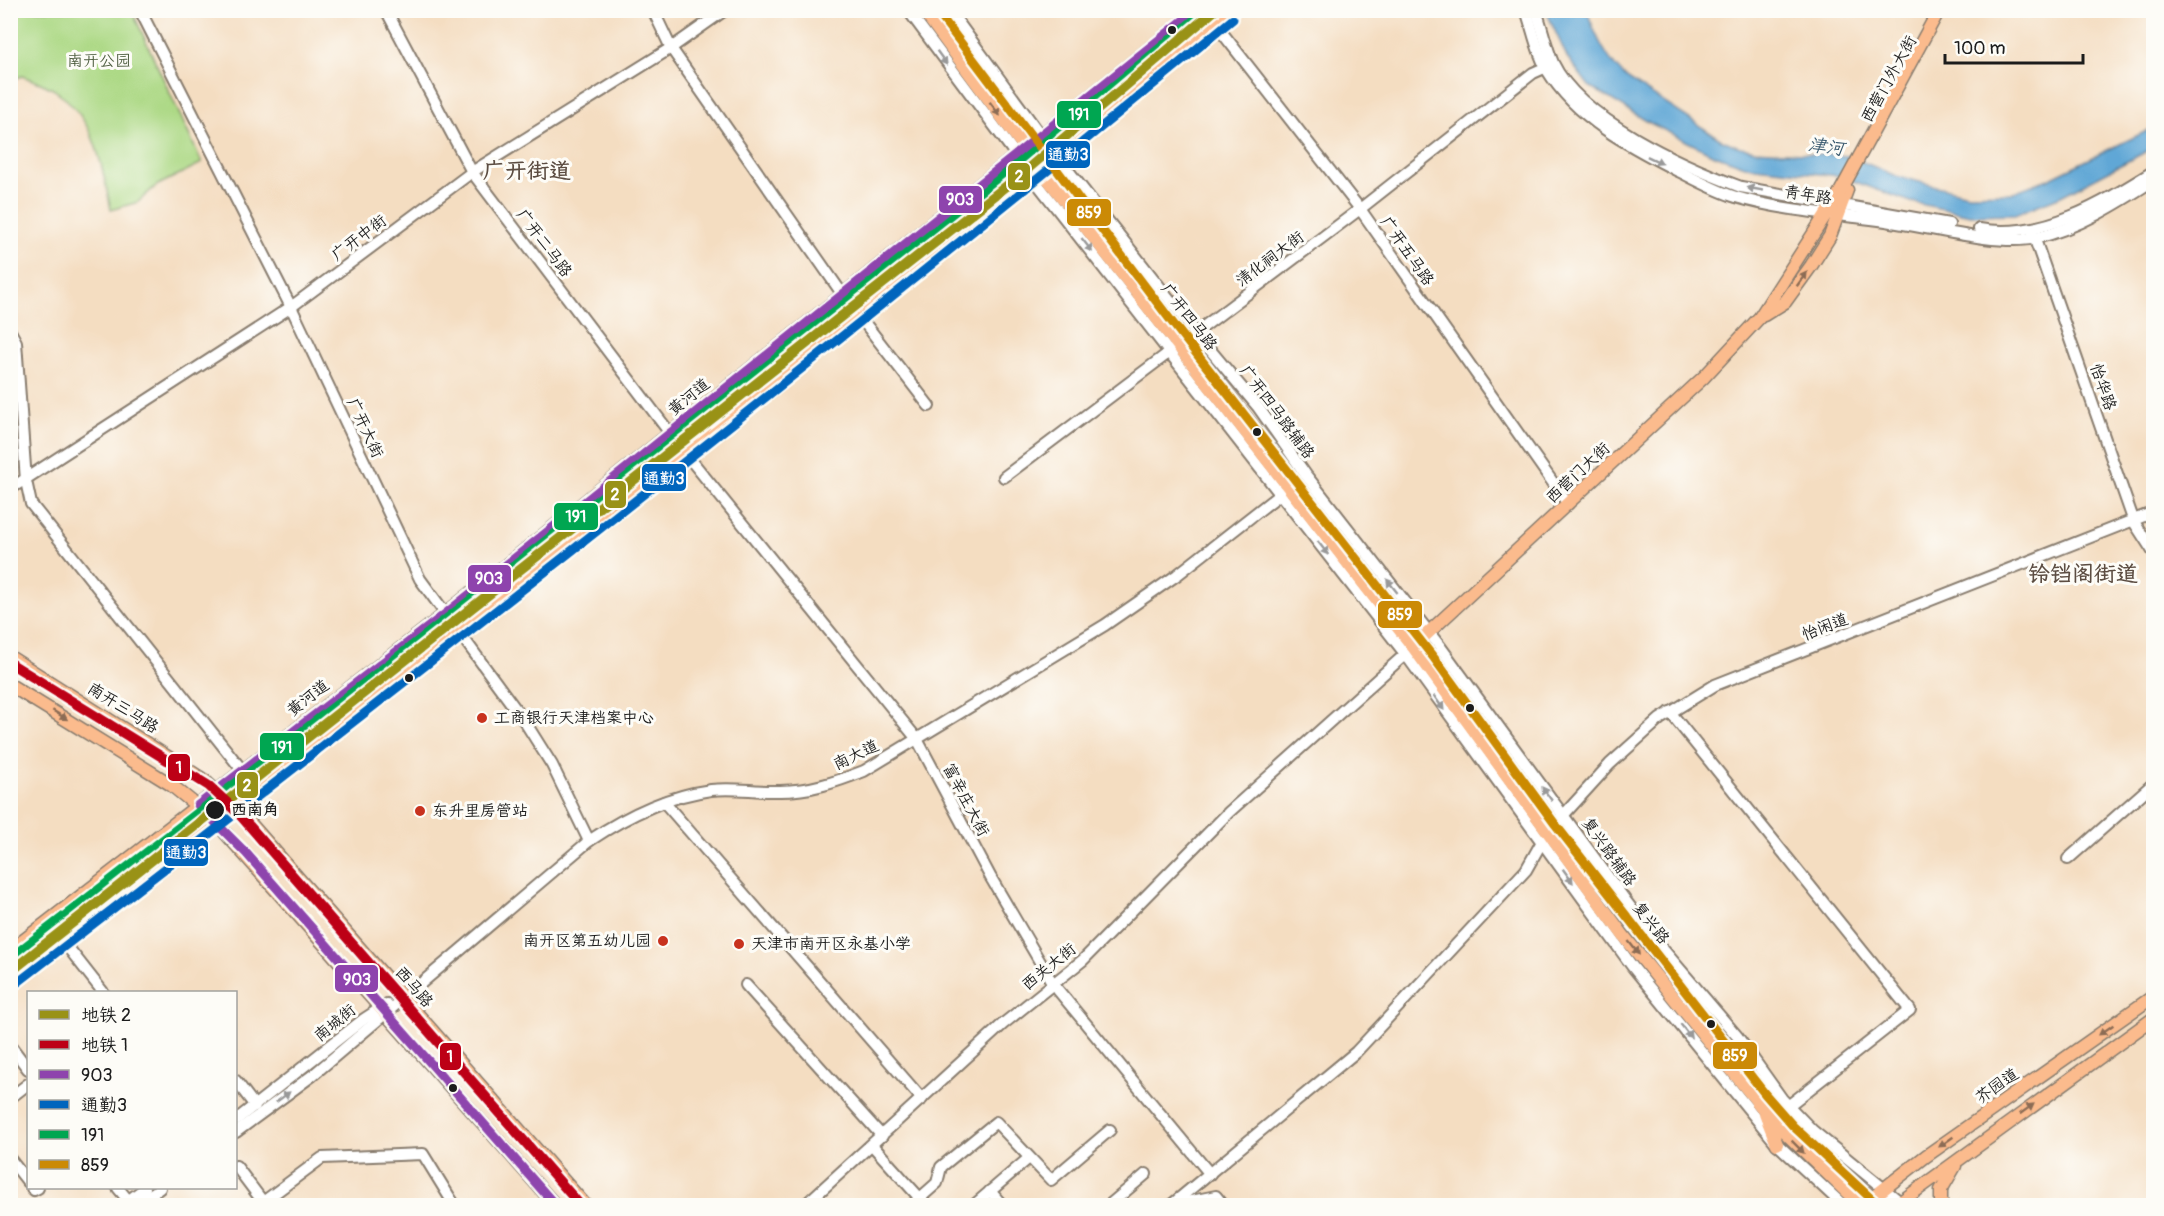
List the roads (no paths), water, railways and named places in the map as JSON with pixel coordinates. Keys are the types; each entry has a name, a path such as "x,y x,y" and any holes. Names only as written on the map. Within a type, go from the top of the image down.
{"main road":[{"name":"广开四马路","path":"923,10 1417,643"},
{"name":"广开四马路","path":"936,10 1030,147"},
{"name":"黄河道","path":"10,951 445,614 1030,147 1197,10"},
{"path":"10,974 213,819 682,449 1042,161 1225,10"},
{"name":"西营门外大街","path":"1837,204 1939,10"},
{"name":"西营门外大街","path":"1863,153 1947,10"},
{"name":"西营门大街","path":"1417,643 1704,377 1760,317 1837,204"},
{"name":"复兴路","path":"1417,643 1552,828 1779,1111 1869,1204"},
{"name":"南开三马路","path":"10,657 184,766 217,790"},
{"path":"10,685 170,784 213,819 556,1206"},
{"name":"西马路","path":"217,790 586,1206"},
{"name":"复兴路","path":"1552,828 1623,935 1764,1110 1824,1172 1869,1204"},
{"name":"芥园道","path":"1869,1204 1882,1189 2154,996"},
{"path":"1900,1204 1965,1154 2154,1018"},
{"path":"1764,1110 1777,1144"},
{"path":"1941,1206 1941,1190 1965,1154"}],"street":[{"name":"广开大街","path":"140,10 291,307 420,579 540,746 589,841"},
{"name":"广开二马路","path":"386,10 472,172 682,449"},
{"path":"652,10 671,48 843,295 929,406"},
{"name":"广开中街","path":"10,489 26,481 291,307 472,172 671,48 725,10"},
{"name":"广开四马路","path":"908,10 1030,147"},
{"name":"广开四马路辅路","path":"949,10 1030,147 1182,342 1258,407 1293,485 1417,643"},
{"name":"青年路","path":"1526,10 1550,66 1590,107 1641,142 1714,177 1741,186 1837,204 1989,238 2033,233 2092,217 2154,180"},
{"name":"青年路","path":"1536,10 1550,66"},
{"name":"广开五马路","path":"1213,21 1360,209 1569,504"},
{"name":"清化祠大街","path":"1004,477 1360,209 1533,73 1550,66"},
{"name":"青年路","path":"2033,233 2074,216 2154,171"},
{"name":"怡华路","path":"2033,233 2134,522 2154,553"},
{"path":"10,331 16,342 26,481 30,504 242,770"},
{"name":"富辛庄大街","path":"682,449 917,739 992,878 1053,984 1210,1174"},
{"name":"南大道","path":"402,998 589,841 637,812 709,790 736,788 778,792 804,790 864,771 1105,625 1177,575 1293,485"},
{"name":"怡闲道","path":"1170,1205 1356,1052 1526,870 1552,828 1610,764 1671,712 1715,685 2134,522 2154,512"},
{"name":"复兴路辅路","path":"1417,643 1552,828 1632,966 1777,1144 1844,1206"},
{"name":"复兴路辅路","path":"1417,643 1552,828 1661,947 1737,1036 1788,1106 1900,1204"},
{"name":"西关大街","path":"804,1206 1003,1024 1083,960 1229,812 1417,643"},
{"path":"1671,712 1910,1010 1788,1106"},
{"path":"2068,859 2154,783"},
{"path":"664,802 922,1099"},
{"path":"59,936 101,991"},
{"path":"746,985 882,1136"},
{"name":"南城街","path":"237,1119 402,998"},
{"name":"南城街","path":"237,1131 313,1075 384,1010"},
{"path":"10,1045 27,1068"},
{"path":"237,1081 255,1106"},
{"path":"10,1098 27,1085"},
{"path":"911,1206 923,1202 937,1183 941,1167 996,1122 1051,1180 1110,1130"},
{"path":"872,1146 923,1202"},
{"path":"237,1168 261,1204 322,1158 423,1154 455,1206"},
{"path":"973,1206 1029,1158"},
{"path":"10,1159 27,1181"},
{"path":"1108,1206 1146,1174"},
{"path":"119,1189 128,1204"},
{"path":"128,1204 144,1189"},
{"path":"128,1204 158,1189"},
{"path":"990,1191 1003,1206"},
{"path":"1170,1205 1216,1197 1224,1206"}],"water":[{"path":"1546,11 1587,11 1603,48 1628,79 1720,139 1737,146 1755,150 1849,156 1896,176 1968,194 2011,193 2048,179 2153,128 2153,148 2061,196 2016,214 1970,215 1911,202 1839,176 1745,166 1712,154 1648,122 1589,86 1567,57"}],"metro line":[{"name":"2","path":"10,972 1018,177 1215,10"},
{"name":"1","path":"10,663 209,786 239,814 581,1206"}],"place":[{"name":"工商银行天津档案中心","path":"482,718"},
{"name":"西南角","path":"215,810"},
{"name":"东升里房管站","path":"420,811"},
{"name":"南开区第五幼儿园","path":"663,941"},
{"name":"天津市南开区永基小学","path":"739,944"}],"district":[{"name":"广开街道","path":"527,171"},
{"name":"铃铛阁街道","path":"2083,574"}],"park label":[{"name":"南开公园","path":"99,61"}],"water label":[{"name":"津河","path":"1826,147"}]}
